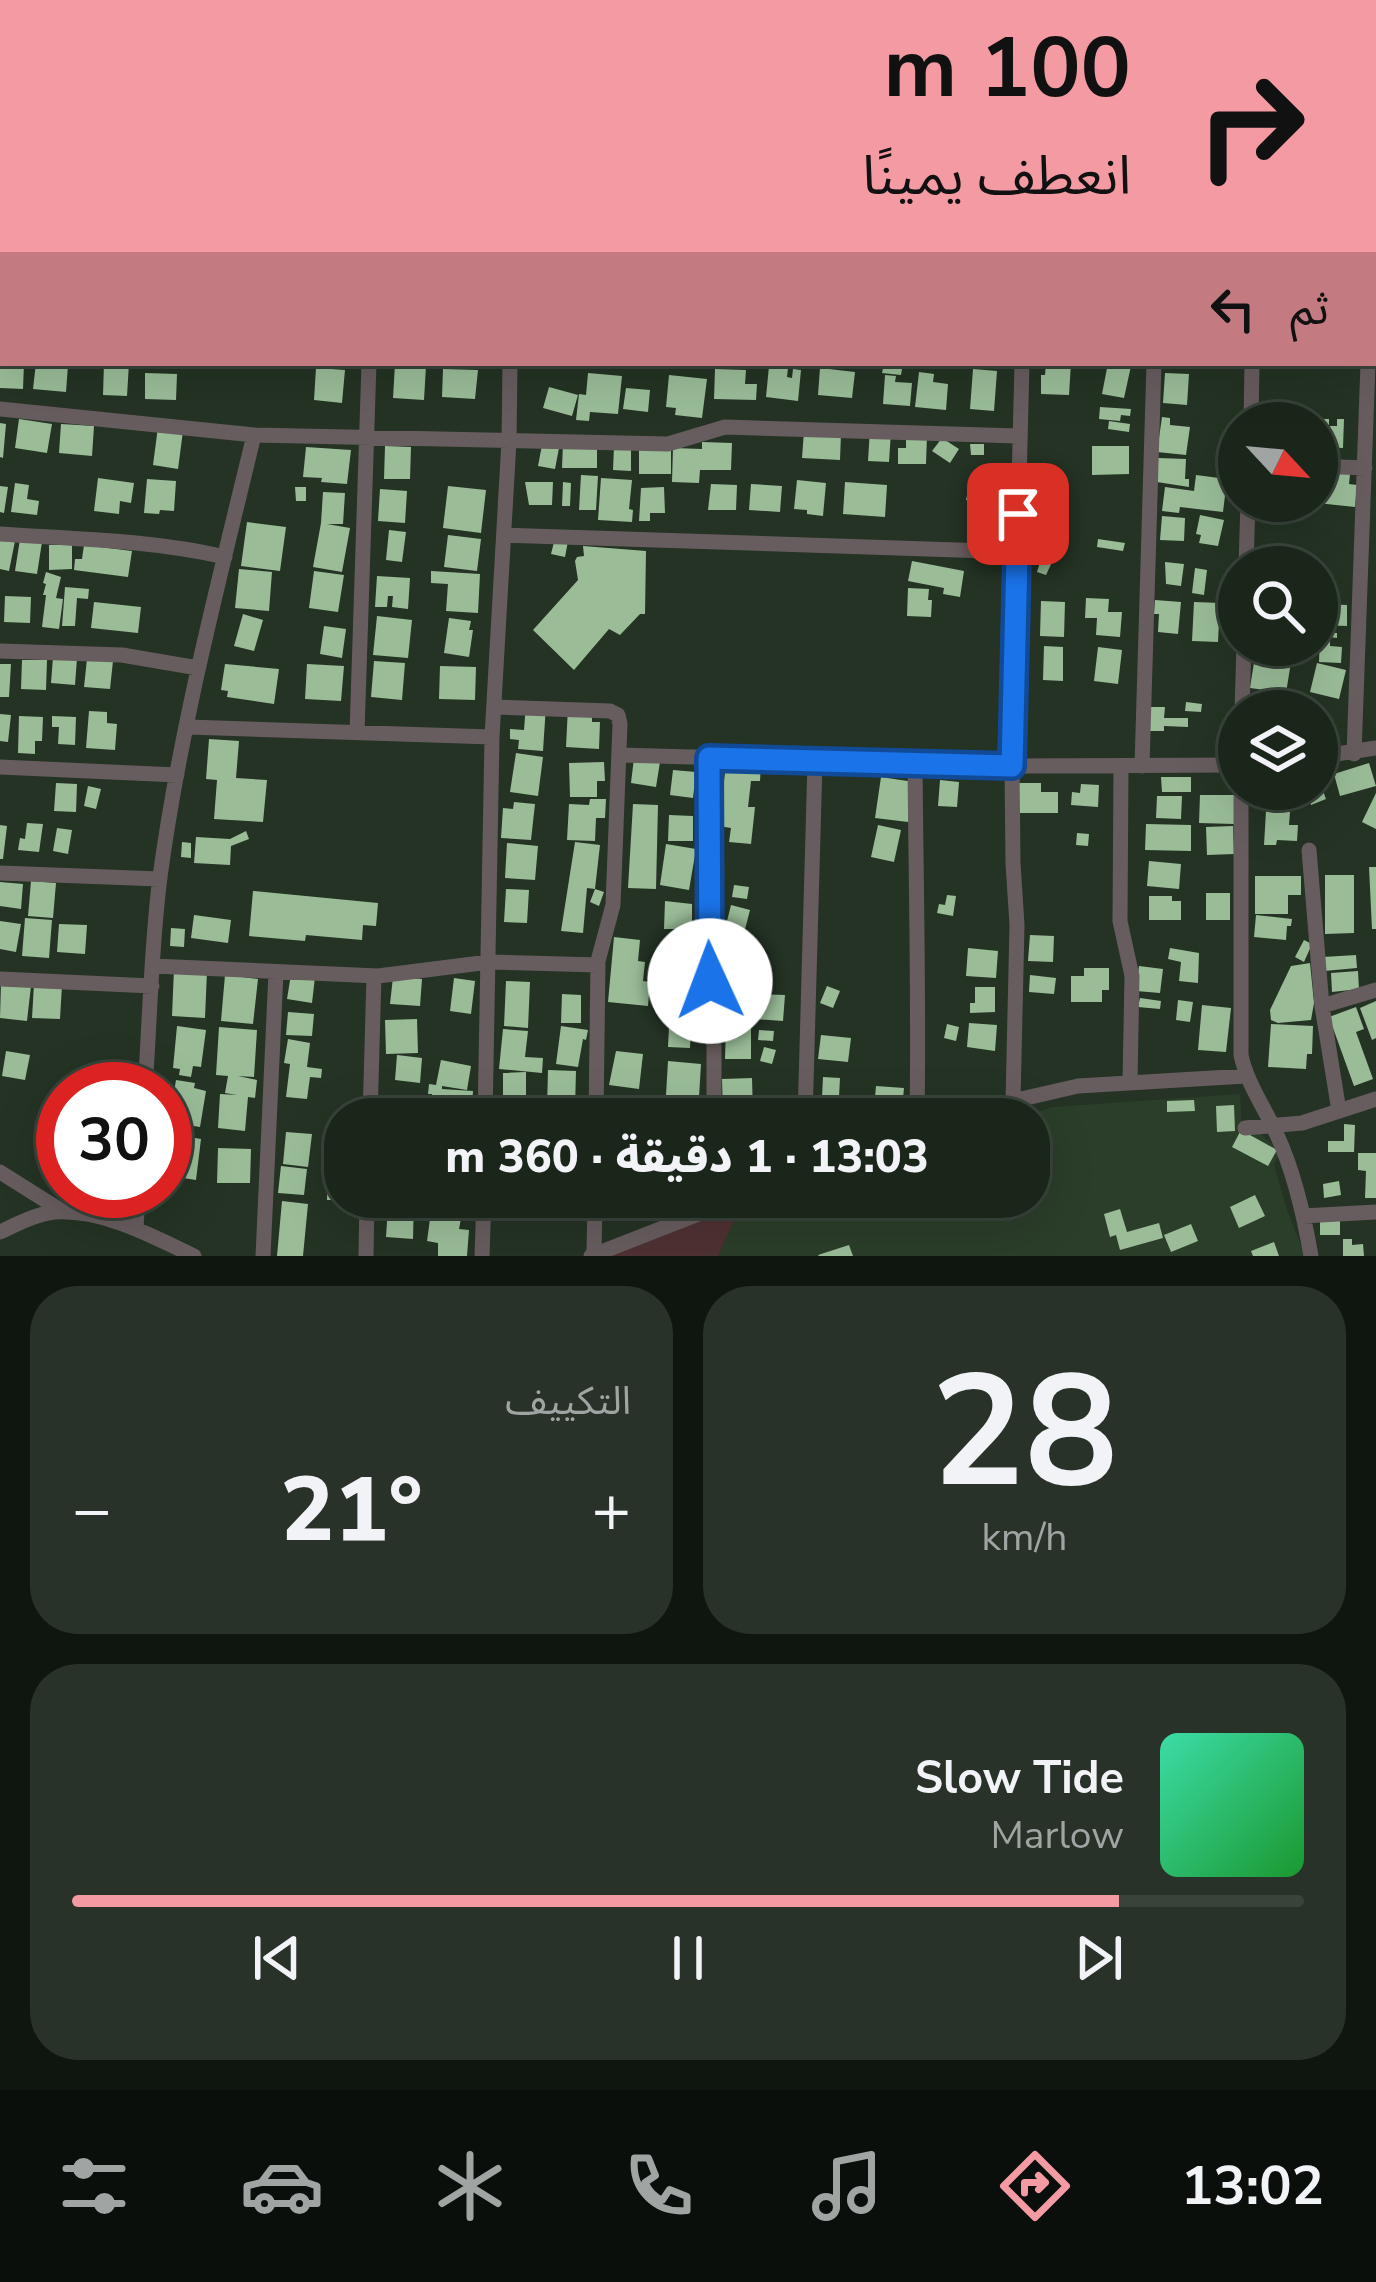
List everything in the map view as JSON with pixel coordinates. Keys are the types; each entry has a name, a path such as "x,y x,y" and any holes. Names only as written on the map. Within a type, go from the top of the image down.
{"street":[{"path":"357,733 369,366"},
{"path":"486,1098 492,737 510,366"},
{"path":"1013,1098 1017,925 1012,766 1022,366"},
{"path":"1142,766 1154,366"},
{"path":"1251,402 1252,366"},
{"path":"1354,754 1368,366"},
{"path":"0,409 254,434 509,441 668,444 725,427 1020,436"},
{"path":"147,1062 160,879 177,775 254,434"},
{"path":"1338,467 1364,468"},
{"path":"0,534 146,544 225,557"},
{"path":"504,535 1018,552"},
{"path":"0,651 122,655 199,668"},
{"path":"494,706 610,711 619,716 613,905 598,965 596,1098"},
{"path":"188,727 492,737"},
{"path":"1338,756 1376,748"},
{"path":"619,755 1012,766 1218,765"},
{"path":"709,758 707,948 713,1098"},
{"path":"806,1098 815,762"},
{"path":"916,764 917,1098"},
{"path":"1121,766 1120,921 1132,976 1130,1082"},
{"path":"0,767 177,775"},
{"path":"1240,810 1240,1030 1246,1076 1288,1164 1311,1256"},
{"path":"1310,850 1322,1006 1339,1111"},
{"path":"0,873 160,879"},
{"path":"153,967 374,976 489,962 598,965"},
{"path":"262,1256 276,972"},
{"path":"371,1098 374,976"},
{"path":"0,979 152,986"},
{"path":"1322,1006 1376,990"},
{"path":"1026,1098 1078,1086 1246,1076"},
{"path":"1245,1127 1302,1123 1376,1099"},
{"path":"0,1172 36,1195"},
{"path":"1303,1216 1376,1212"},
{"path":"0,1232 36,1216"},
{"path":"99,1218 194,1256"},
{"path":"136,1229 137,1218"},
{"path":"366,1256 367,1218"},
{"path":"482,1256 483,1218"},
{"path":"594,1218 592,1255 676,1218"}],"shaded area":[{"path":"1240,1094 1242,1127 1258,1132 1279,1156 1274,1165 1305,1256 718,1256 735,1218 1050,1218 1052,1107"},
{"path":"687,1218 735,1218 718,1256 591,1256"}],"building":[{"path":"0,366 24,366 23,389 0,388"},
{"path":"36,366 68,366 66,392 33,389"},
{"path":"104,366 129,366 127,396 103,395"},
{"path":"395,366 426,366 424,400 393,398"},
{"path":"769,366 788,368 787,377 792,378 793,369 801,370 798,401 766,397"},
{"path":"883,366 902,366 901,375 882,373"},
{"path":"1046,366 1071,366 1069,395 1041,394 1041,375"},
{"path":"1107,366 1131,366 1124,398 1102,394"},
{"path":"316,368 345,370 342,403 314,400"},
{"path":"820,368 855,372 852,398 818,395"},
{"path":"443,369 478,370 475,399 442,397"},
{"path":"715,369 746,370 745,384 757,384 756,400 714,399"},
{"path":"973,369 997,371 994,411 970,409"},
{"path":"919,372 934,374 933,382 948,384 946,410 915,407"},
{"path":"145,373 177,374 176,400 145,399"},
{"path":"588,373 622,376 618,414 590,412 589,421 576,420"},
{"path":"1165,373 1189,374 1187,405 1163,403"},
{"path":"669,375 707,379 702,418 675,415 676,408 666,407"},
{"path":"885,375 896,376 895,382 912,383 910,406 883,404"},
{"path":"549,387 578,395 572,416 543,408"},
{"path":"626,388 650,390 648,412 623,409"},
{"path":"1100,407 1131,409 1130,416 1121,415 1120,421 1099,419"},
{"path":"1162,417 1170,418 1170,425 1190,427 1186,455 1157,452"},
{"path":"19,419 52,424 47,453 15,448"},
{"path":"1338,419 1344,419 1343,448 1338,448"},
{"path":"1109,421 1130,424 1129,432 1108,429"},
{"path":"0,423 6,424 3,458 0,457"},
{"path":"61,424 94,426 92,456 59,453"},
{"path":"158,427 183,431 178,469 153,465"},
{"path":"870,429 891,431 889,462 868,461"},
{"path":"804,431 841,433 840,460 802,458"},
{"path":"906,435 927,435 926,464 898,464 898,448 906,448"},
{"path":"942,438 959,449 950,463 932,451"},
{"path":"702,442 732,443 731,470 700,470 699,483 672,482 673,448 702,449"},
{"path":"563,443 597,443 597,468 562,468"},
{"path":"970,444 984,444 984,455 971,455"},
{"path":"542,445 559,448 555,469 538,466"},
{"path":"385,446 411,447 410,479 384,479"},
{"path":"614,446 631,446 631,471 613,470"},
{"path":"1092,446 1129,446 1129,474 1092,475"},
{"path":"306,447 351,450 347,484 303,477"},
{"path":"639,448 671,448 671,474 639,474"},
{"path":"1158,458 1186,459 1189,487 1157,482"},
{"path":"1338,473 1350,474 1349,484 1357,485 1355,507 1338,505"},
{"path":"581,475 598,476 596,510 579,510"},
{"path":"1196,475 1218,478 1218,511 1180,507 1179,513 1162,511 1165,487 1194,491"},
{"path":"98,478 134,483 131,503 120,501 119,514 94,511"},
{"path":"601,478 632,480 632,522 598,520"},
{"path":"147,479 176,481 174,511 144,513"},
{"path":"797,480 826,483 823,516 794,509"},
{"path":"525,482 553,482 552,505 529,505"},
{"path":"563,482 571,483 570,506 562,506"},
{"path":"845,482 887,485 885,517 843,514"},
{"path":"15,483 29,485 27,499 39,501 37,515 11,512"},
{"path":"711,484 737,485 736,510 708,510"},
{"path":"751,484 782,486 780,512 749,510"},
{"path":"0,486 8,487 4,513 0,512"},
{"path":"448,486 486,490 481,533 443,528"},
{"path":"295,487 306,487 306,501 296,501"},
{"path":"664,487 665,513 650,513 650,521 639,521 641,488"},
{"path":"380,489 407,491 405,523 378,521"},
{"path":"968,491 986,495 983,505 966,500"},
{"path":"323,492 345,493 343,524 327,524 350,528 342,572 313,567"},
{"path":"1200,515 1224,522 1218,546 1199,543 1201,535 1196,534"},
{"path":"1162,516 1185,518 1184,541 1160,540"},
{"path":"247,522 286,527 280,571 241,566"},
{"path":"389,530 406,532 402,562 386,560"},
{"path":"448,535 481,539 477,571 444,567"},
{"path":"0,538 15,541 9,571 0,569"},
{"path":"555,538 568,541 565,557 551,554"},
{"path":"20,539 42,542 37,574 15,571"},
{"path":"1098,539 1125,543 1123,551 1097,547"},
{"path":"49,545 72,545 72,569 49,570"},
{"path":"84,545 132,551 128,577 74,570"},
{"path":"583,546 646,551 645,614 620,635 609,629 574,670 533,630 578,580 575,561 584,556"},
{"path":"1041,559 1052,562 1046,575 1037,572"},
{"path":"912,561 964,571 960,597 943,594 944,588 908,581"},
{"path":"1165,562 1184,564 1181,586 1166,584"},
{"path":"1195,568 1207,570 1204,595 1192,593"},
{"path":"239,569 272,572 269,611 235,608"},
{"path":"314,571 344,575 338,612 309,608"},
{"path":"431,571 480,574 478,613 446,611 448,584 431,583"},
{"path":"46,572 61,577 56,598 63,599 59,629 42,627"},
{"path":"377,576 410,578 408,609 392,607 393,596 388,596 387,607 375,607"},
{"path":"65,587 89,589 88,599 77,598 75,626 62,626"},
{"path":"908,588 929,589 931,617 907,616"},
{"path":"5,596 31,597 30,623 4,622"},
{"path":"1086,598 1109,599 1108,612 1122,612 1120,637 1096,635 1097,618 1085,618"},
{"path":"1155,600 1181,602 1178,634 1158,632"},
{"path":"1041,601 1065,602 1064,637 1040,636"},
{"path":"94,602 141,607 138,633 91,628"},
{"path":"1194,602 1218,603 1218,642 1192,641"},
{"path":"1338,605 1347,605 1347,626 1338,626"},
{"path":"243,614 263,620 254,651 234,646"},
{"path":"377,616 412,620 408,658 373,655"},
{"path":"449,618 471,621 469,657 444,653"},
{"path":"324,626 346,629 342,658 320,654"},
{"path":"1044,646 1063,647 1063,681 1043,680"},
{"path":"1098,647 1122,650 1118,684 1094,681"},
{"path":"53,657 77,658 75,685 51,683"},
{"path":"87,659 113,661 110,689 84,687"},
{"path":"22,660 47,660 46,690 21,689"},
{"path":"374,661 405,663 402,700 371,697"},
{"path":"0,664 11,664 9,697 0,697"},
{"path":"225,664 279,669 274,704 227,697 228,691 221,690"},
{"path":"307,664 344,666 341,701 305,699"},
{"path":"440,666 476,667 475,700 439,699"},
{"path":"1253,666 1290,666 1286,690 1250,688"},
{"path":"1316,666 1346,670 1339,699 1338,690 1310,690"},
{"path":"1186,702 1202,704 1201,712 1185,711"},
{"path":"526,704 546,705 543,751 518,749 519,740 510,739 510,729 524,730"},
{"path":"568,707 592,709 592,722 600,722 599,749 566,747"},
{"path":"1148,707 1165,707 1164,718 1188,718 1188,727 1148,731"},
{"path":"89,711 107,712 107,723 117,724 115,750 86,748"},
{"path":"0,714 11,715 8,742 0,741"},
{"path":"19,716 43,717 42,741 35,741 35,754 18,753"},
{"path":"52,716 76,717 75,745 58,744 59,727 52,727"},
{"path":"209,739 239,741 236,778 267,780 263,822 214,819 217,780 206,779"},
{"path":"516,753 543,757 538,796 510,792"},
{"path":"727,755 761,763 760,781 751,781 748,807 755,807 751,844 729,842 731,828 719,826"},
{"path":"634,758 660,762 656,787 631,783"},
{"path":"604,762 605,781 597,781 597,797 570,797 569,763"},
{"path":"1369,763 1376,786 1340,796 1338,773"},
{"path":"673,770 696,772 693,798 670,795"},
{"path":"881,777 914,782 908,822 875,818"},
{"path":"1161,777 1191,777 1191,792 1162,792"},
{"path":"940,780 959,782 957,807 938,806"},
{"path":"56,783 77,784 76,812 54,811"},
{"path":"1018,783 1041,783 1041,792 1058,792 1058,813 1017,813"},
{"path":"1081,784 1099,785 1098,807 1071,805 1072,792 1080,793"},
{"path":"88,786 101,789 96,809 84,806"},
{"path":"1376,793 1376,829 1362,822"},
{"path":"1200,795 1218,795 1218,810 1234,810 1234,824 1199,823"},
{"path":"1157,796 1182,796 1181,819 1156,818"},
{"path":"590,799 606,799 605,818 596,818 595,841 567,840 569,804 589,805"},
{"path":"514,802 535,804 531,840 501,838 503,808 513,809"},
{"path":"633,804 658,805 656,889 628,888"},
{"path":"1266,811 1290,812 1289,825 1298,825 1297,841 1264,845"},
{"path":"669,815 693,816 693,841 668,841"},
{"path":"27,823 43,824 39,852 18,850"},
{"path":"1146,824 1191,825 1191,851 1145,850"},
{"path":"0,825 7,826 3,859 0,859"},
{"path":"878,825 901,830 894,862 871,857"},
{"path":"1233,826 1234,854 1207,855 1206,827"},
{"path":"57,828 72,830 68,854 53,851"},
{"path":"246,831 249,839 231,846 230,865 194,863 196,837 230,839"},
{"path":"1077,833 1089,834 1088,846 1076,845"},
{"path":"182,842 191,843 191,858 181,857"},
{"path":"575,842 600,845 595,889 587,888 583,933 561,931"},
{"path":"507,843 538,846 535,880 505,878"},
{"path":"666,844 696,849 689,890 660,885"},
{"path":"1149,861 1181,864 1179,889 1147,886"},
{"path":"1369,867 1376,867 1376,929 1372,929"},
{"path":"1325,875 1354,875 1354,933 1325,934"},
{"path":"1255,876 1301,876 1301,895 1288,895 1288,914 1255,914"},
{"path":"31,881 56,883 53,918 28,916"},
{"path":"0,882 23,884 21,909 0,906"},
{"path":"734,885 749,887 747,899 732,897"},
{"path":"506,889 529,890 527,923 504,922"},
{"path":"595,889 604,892 599,906 590,902"},
{"path":"253,891 378,903 376,926 363,925 362,940 249,936"},
{"path":"1206,893 1230,893 1230,920 1206,920"},
{"path":"947,895 956,896 953,916 937,913"},
{"path":"1149,896 1181,901 1181,920 1149,920"},
{"path":"665,901 692,904 692,929 664,929"},
{"path":"731,905 750,910 742,941 723,937"},
{"path":"194,915 231,920 228,943 191,938"},
{"path":"1256,915 1292,919 1286,940 1254,937"},
{"path":"25,918 52,920 49,958 22,956"},
{"path":"0,921 21,924 16,952 0,949"},
{"path":"59,924 87,925 85,954 57,952"},
{"path":"171,928 185,929 184,947 170,946"},
{"path":"1030,935 1054,936 1053,962 1028,961"},
{"path":"614,937 640,940 638,961 645,962 643,981 650,982 648,1006 608,1002"},
{"path":"1304,940 1312,944 1304,962 1295,957"},
{"path":"968,948 998,951 996,978 966,976"},
{"path":"1170,948 1199,953 1198,983 1179,981 1181,962 1168,959"},
{"path":"1356,955 1357,968 1324,971 1323,957"},
{"path":"1310,963 1311,1020 1271,1020 1270,1010 1291,966"},
{"path":"1139,966 1163,969 1160,993 1136,991"},
{"path":"1084,968 1109,968 1109,990 1102,990 1102,1002 1071,1002 1071,976 1084,976"},
{"path":"174,969 207,971 205,1018 172,1016"},
{"path":"1358,971 1359,989 1332,992 1331,973"},
{"path":"291,974 315,977 312,1003 287,999"},
{"path":"225,975 258,979 253,1024 221,1021"},
{"path":"1030,975 1056,978 1054,994 1029,992"},
{"path":"393,977 422,979 420,1006 390,1004"},
{"path":"454,978 475,981 471,1014 450,1011"},
{"path":"506,981 530,982 528,1028 504,1026"},
{"path":"1,983 31,986 27,1021 0,1018"},
{"path":"34,984 62,985 60,1019 32,1018"},
{"path":"827,986 840,991 833,1008 820,1003"},
{"path":"975,987 995,987 995,1012 970,1013"},
{"path":"562,994 581,995 581,1023 561,1023"},
{"path":"756,994 785,995 783,1021 754,1019"},
{"path":"1140,998 1161,1001 1160,1009 1138,1007"},
{"path":"1178,1000 1193,1002 1190,1022 1176,1020"},
{"path":"1376,1001 1376,1038 1372,1040 1360,1008"},
{"path":"1202,1005 1231,1008 1226,1052 1198,1050"},
{"path":"1356,1007 1364,1029 1356,1032 1373,1079 1354,1086 1329,1017"},
{"path":"670,1008 687,1009 690,1048 668,1047"},
{"path":"288,1012 314,1014 312,1036 286,1035"},
{"path":"417,1019 418,1053 386,1054 385,1020"},
{"path":"969,1023 997,1025 995,1051 967,1047"},
{"path":"947,1024 959,1027 956,1041 944,1038"},
{"path":"1271,1024 1313,1026 1306,1069 1268,1067"},
{"path":"726,1025 751,1026 751,1059 725,1059"},
{"path":"177,1026 206,1030 201,1067 193,1066 192,1072 192,1062 174,1062"},
{"path":"561,1026 588,1030 578,1067 556,1064"},
{"path":"219,1027 257,1030 254,1077 238,1076 257,1080 255,1098 248,1097 245,1131 218,1128 220,1094 237,1095 225,1093 228,1076 216,1075"},
{"path":"503,1029 528,1031 525,1057 543,1058 542,1073 499,1069"},
{"path":"759,1030 774,1031 773,1041 758,1040"},
{"path":"821,1035 851,1038 848,1062 818,1059"},
{"path":"288,1039 310,1043 307,1067 322,1069 321,1078 310,1077 307,1099 286,1097"},
{"path":"764,1047 776,1050 772,1064 760,1061"},
{"path":"6,1051 30,1055 25,1080 2,1076"},
{"path":"616,1051 643,1054 639,1089 609,1085"},
{"path":"397,1055 422,1058 420,1083 395,1080"},
{"path":"441,1060 471,1066 467,1090 442,1089 473,1091 472,1098 432,1098 429,1084 436,1085"},
{"path":"668,1061 701,1064 699,1097 666,1095"},
{"path":"548,1070 576,1071 575,1098 547,1098"},
{"path":"526,1072 526,1098 503,1098 503,1073"},
{"path":"823,1077 840,1078 839,1097 822,1097"},
{"path":"752,1078 753,1098 723,1098 722,1079"},
{"path":"192,1083 194,1088 206,1091 200,1127 192,1126"},
{"path":"876,1086 904,1088 903,1098 875,1098"},
{"path":"1194,1100 1195,1111 1167,1112 1167,1101"},
{"path":"1234,1105 1235,1131 1217,1132 1216,1106"},
{"path":"1344,1124 1355,1125 1354,1152 1328,1152 1328,1141 1344,1141"},
{"path":"1241,1130 1277,1150 1268,1166 1232,1147"},
{"path":"286,1132 312,1134 308,1167 283,1164"},
{"path":"192,1138 201,1139 196,1180 192,1179"},
{"path":"218,1148 251,1149 250,1183 217,1183"},
{"path":"1358,1153 1376,1153 1376,1198 1365,1198 1366,1171 1358,1170"},
{"path":"281,1166 307,1169 304,1195 278,1193"},
{"path":"1339,1181 1341,1195 1324,1198 1323,1184"},
{"path":"1255,1195 1265,1216 1239,1228 1230,1207"},
{"path":"282,1201 308,1204 303,1256 277,1256"},
{"path":"1120,1209 1127,1232 1159,1223 1163,1238 1120,1250 1116,1235 1110,1237 1104,1214"},
{"path":"1320,1217 1340,1217 1340,1235 1320,1235"},
{"path":"387,1218 414,1218 413,1239 386,1237"},
{"path":"430,1218 461,1218 459,1229 469,1230 467,1256 438,1256 438,1243 427,1241"},
{"path":"1191,1224 1198,1241 1171,1252 1164,1235"},
{"path":"1343,1239 1352,1239 1352,1245 1363,1244 1364,1256 1343,1256"},
{"path":"1274,1242 1279,1256 1253,1256 1251,1251"},
{"path":"849,1245 853,1256 818,1255"}],"route":[{"path":"710,981 709,758 1012,766 1018,514"}]}
